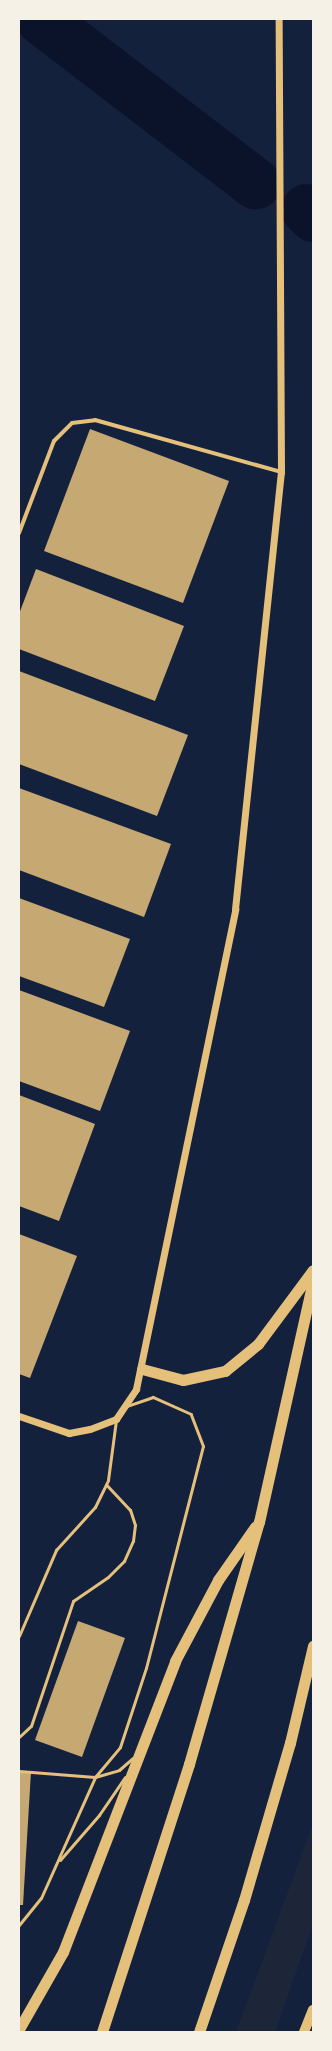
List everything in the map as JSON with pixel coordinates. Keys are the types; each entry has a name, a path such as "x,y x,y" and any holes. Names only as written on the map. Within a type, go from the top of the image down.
{"highway":[{"path":"142,1369 183,1380 225,1371 258,1344 313,1270"},
{"path":"102,2032 188,1764 259,1522 313,1281"},
{"path":"19,2029 63,1952 136,1757 195,1619 259,1522"},
{"path":"199,2032 244,1900 290,1743 313,1646"}],"main road":[{"path":"304,2032 313,2010"}],"street":[{"path":"19,1416 69,1433 116,1419 127,1406 142,1369 235,909 281,472 279,19"},
{"path":"19,533 54,441 72,423 95,420 281,472"}],"lane":[{"path":"19,1925 42,1898 95,1777 120,1747 146,1668 203,1446 191,1414 153,1397 127,1406"},
{"path":"19,1636 56,1550 95,1507 106,1484 114,1455 116,1419"},
{"path":"19,1737 31,1726 73,1601 108,1578 124,1561 133,1541 135,1525 130,1510 106,1484"},
{"path":"19,1771 95,1777 119,1770 136,1757"},
{"path":"57,1863 99,1815 136,1757"}],"shaded area":[{"path":"313,1824 313,1924 275,2032 236,2032"}],"building":[{"path":"90,429 229,481 183,603 44,551"},
{"path":"36,569 184,626 155,701 19,649 19,614"},
{"path":"19,671 188,735 157,816 19,764"},
{"path":"19,788 171,844 144,917 19,870"},
{"path":"19,898 130,939 104,1007 19,976"},
{"path":"19,990 130,1031 100,1111 19,1081"},
{"path":"19,1095 95,1124 59,1221 19,1206"},
{"path":"19,1234 77,1256 30,1378 19,1374"},
{"path":"78,1621 125,1638 82,1757 35,1740"},
{"path":"19,1771 31,1772 23,1905 19,1905"}],"waterway":[{"path":"41,19 255,183"},
{"path":"306,209 313,216"}]}
